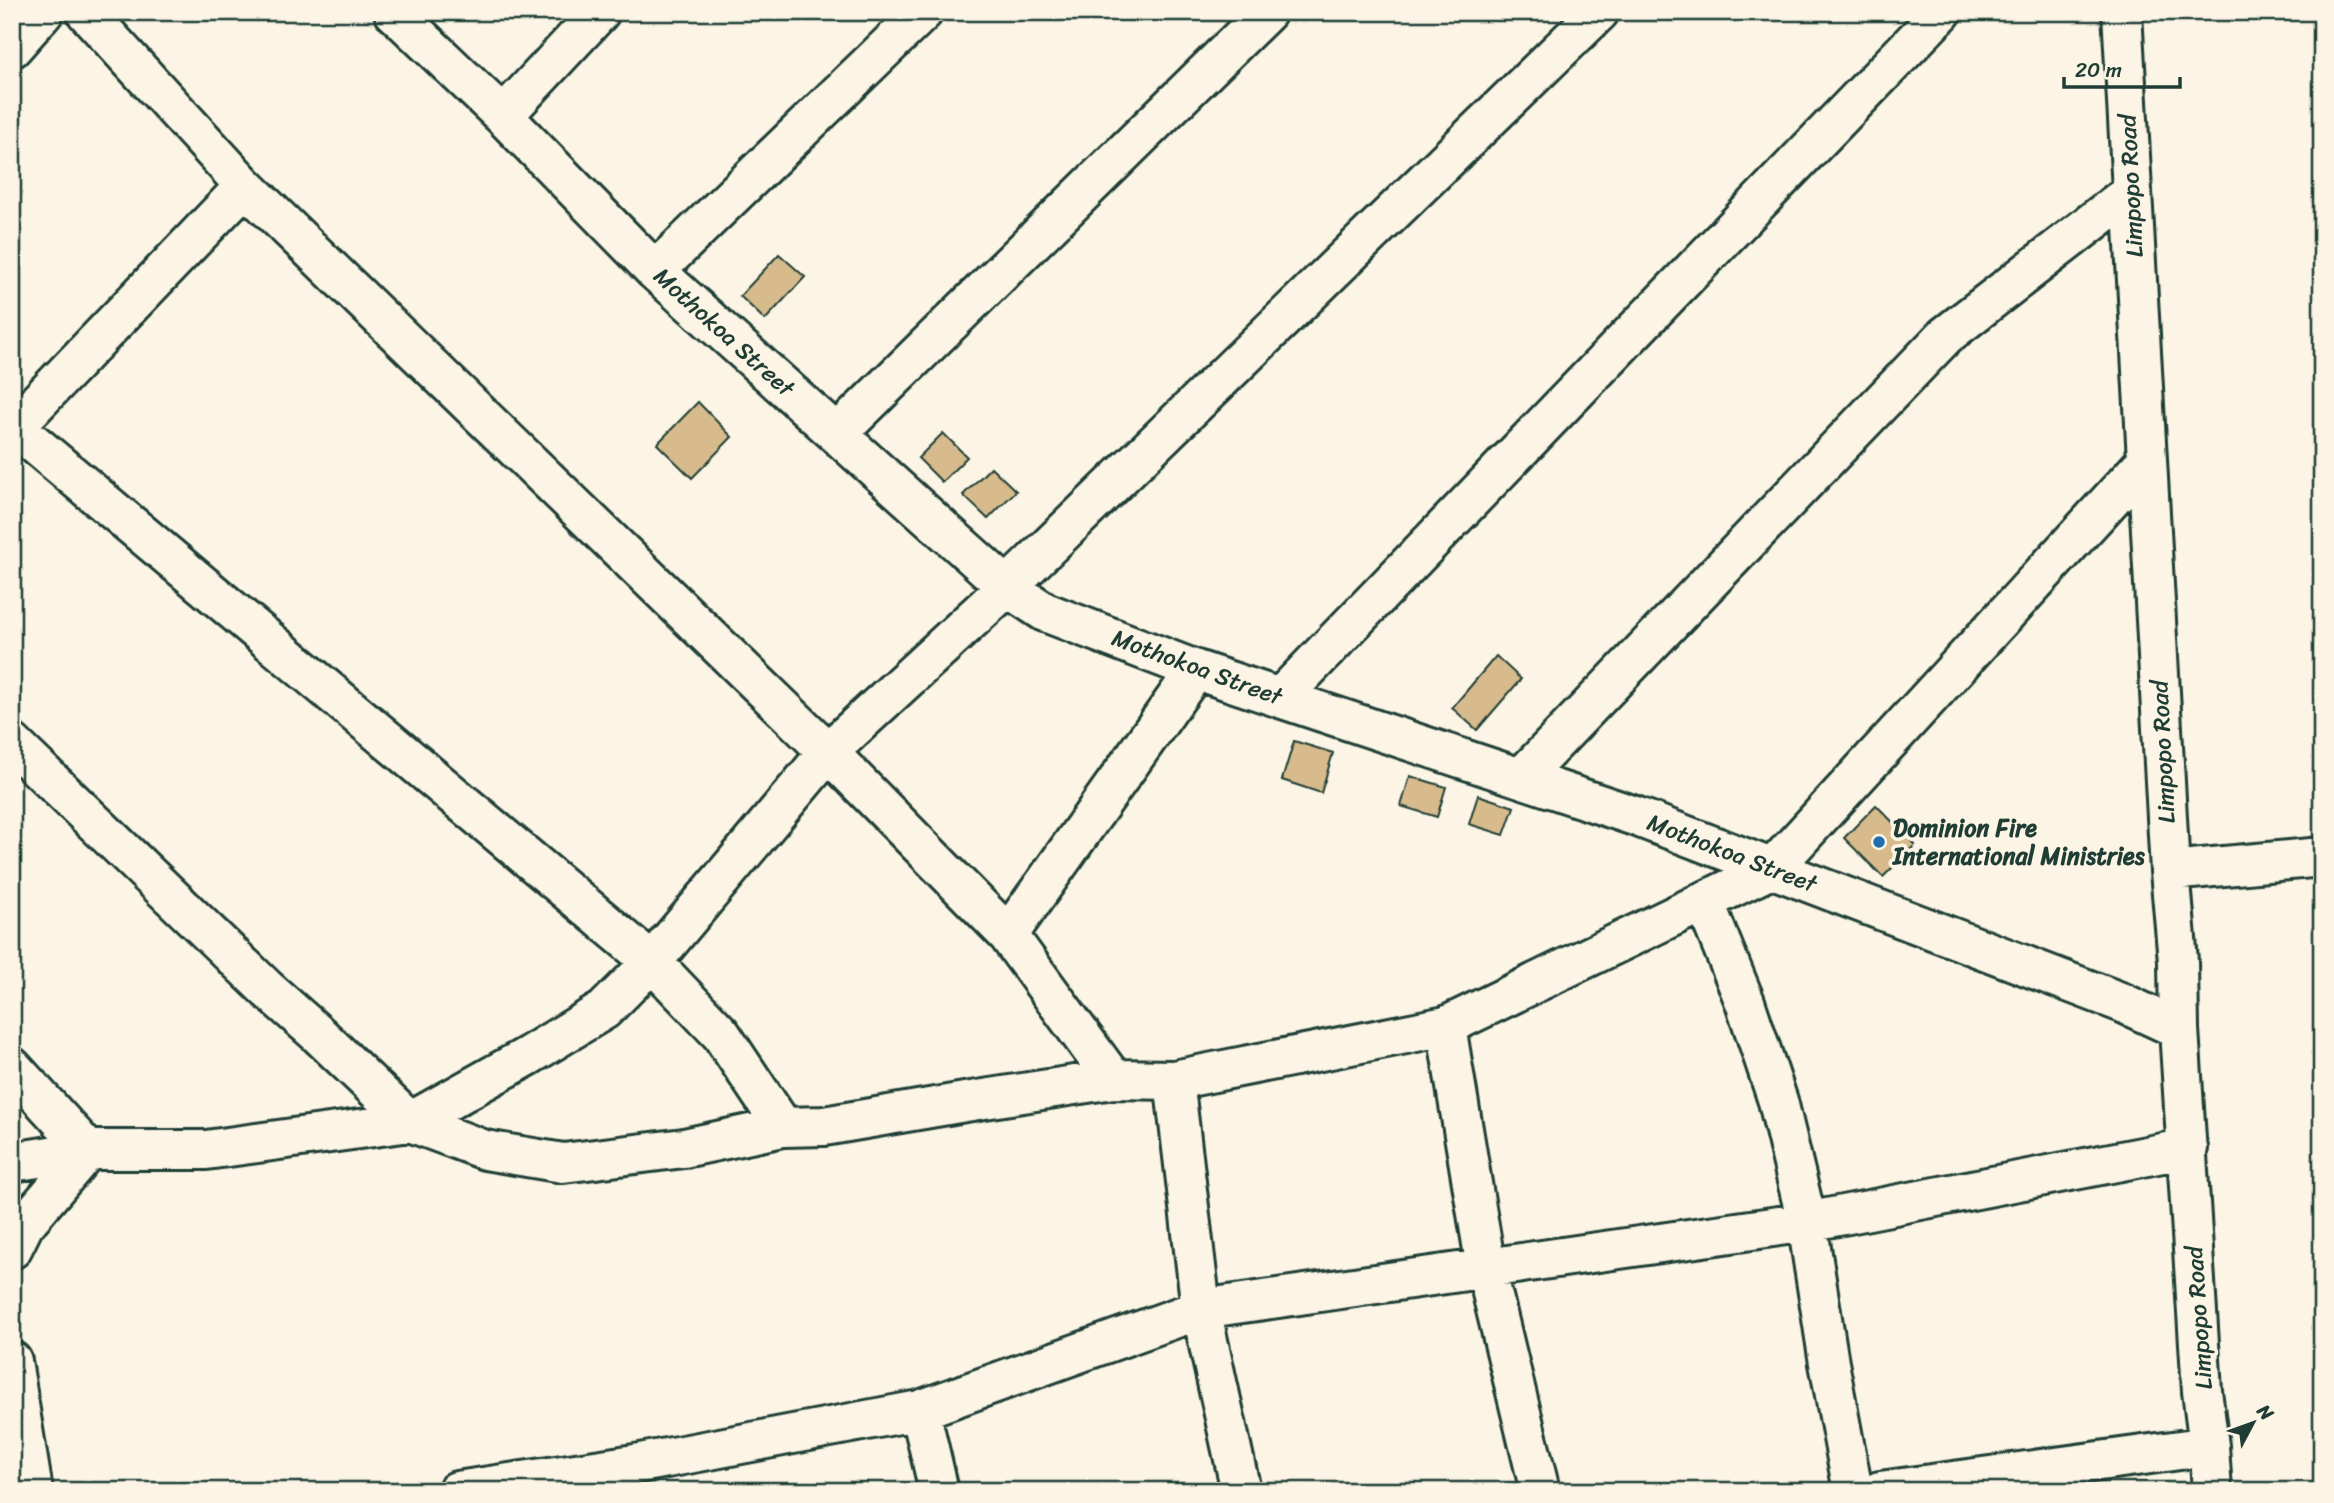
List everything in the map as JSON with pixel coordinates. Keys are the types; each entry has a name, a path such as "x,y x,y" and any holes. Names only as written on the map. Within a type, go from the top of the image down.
{"street":[{"path":"12,48 44,12"},
{"path":"86,12 245,186 828,752 1008,935 1113,1079"},
{"name":"Mothokoa Street","path":"394,12 503,116 655,271 1007,587 1045,612 1196,670 1635,816 2123,1003 2179,1029"},
{"path":"503,116 600,12"},
{"path":"655,271 923,12"},
{"path":"837,434 1267,12"},
{"path":"12,1161 88,1150 206,1150 410,1122 604,1010 652,962 828,752 1007,587 1599,12"},
{"path":"1280,698 1942,12"},
{"name":"Limpopo Road","path":"2122,12 2170,871 2178,961 2179,1029 2189,1148 2202,1391 2212,1491"},
{"path":"245,186 13,426 652,962 721,1034 783,1127"},
{"path":"1521,778 1945,336 2131,192"},
{"path":"12,743 267,989 410,1122 485,1150 563,1163 684,1148 783,1127 824,1126 1113,1079 1174,1080 1446,1026 1773,868 2146,461"},
{"path":"1008,935 1196,670"},
{"path":"2170,871 2322,857"},
{"path":"1704,901 1745,1002 1778,1101 1807,1222 1853,1491"},
{"path":"1446,1026 1486,1268 1540,1491"},
{"path":"12,1067 88,1150"},
{"path":"1174,1080 1201,1309 1241,1491"},
{"path":"457,1491 635,1464 919,1410 1201,1309 1807,1222 2189,1148"},
{"path":"12,1249 24,1225 88,1150"},
{"path":"12,1361 33,1491"},
{"path":"919,1410 939,1491"},
{"path":"1880,1491 2209,1446"}],"building":[{"path":"779,254 805,277 765,320 740,296"},
{"path":"698,402 732,437 692,478 657,444"},
{"path":"943,433 967,457 942,482 918,458"},
{"path":"991,467 1016,491 988,519 963,495"},
{"path":"1496,656 1521,679 1477,730 1452,708"},
{"path":"1294,741 1333,753 1321,793 1282,780"},
{"path":"1410,776 1446,787 1437,817 1401,806"},
{"path":"1478,795 1514,807 1504,835 1469,824"},
{"name":"Dominion Fire International Ministries","path":"1876,805 1915,845 1883,877 1844,838"}],"place":[{"name":"Dominion Fire International Ministries","path":"1879,842"}]}
